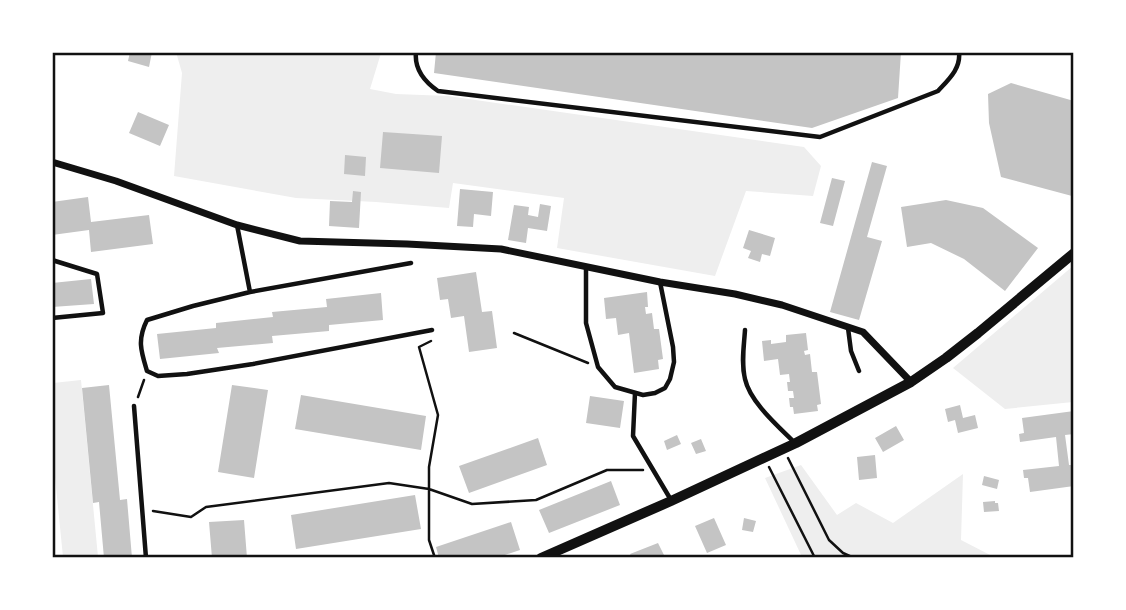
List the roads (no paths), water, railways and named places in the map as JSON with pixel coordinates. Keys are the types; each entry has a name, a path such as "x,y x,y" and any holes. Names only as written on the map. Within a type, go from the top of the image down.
{"street":[{"path":"52,162 116,181 237,225 300,241 501,249 660,282 735,293 782,305 863,332 911,382"},
{"path":"541,558 796,443 911,382 968,341 1070,260"}],"lane":[{"path":"416,52 415,61 420,73 426,83 438,92 820,137 938,92 952,76 960,60 959,52"},
{"path":"237,225 250,292"},
{"path":"52,260 97,274 103,313 52,318"},
{"path":"411,262 250,292 147,320 140,344 147,372 158,376 187,374 432,330"},
{"path":"586,267 586,323 598,367 615,387 643,395 665,388 674,362 660,282"},
{"path":"848,328 851,351 859,370"},
{"path":"745,330 742,362 751,395 796,443"},
{"path":"635,393 633,436 671,500"},
{"path":"134,406 146,558"}]}
